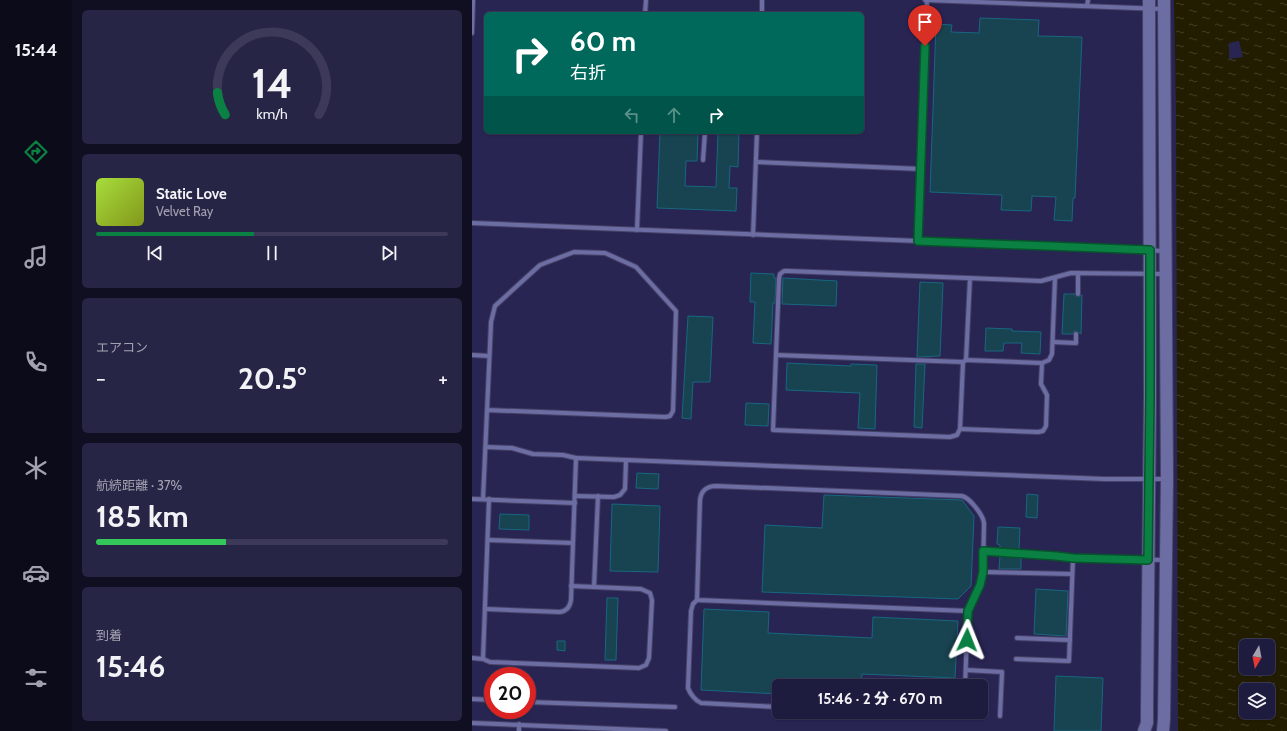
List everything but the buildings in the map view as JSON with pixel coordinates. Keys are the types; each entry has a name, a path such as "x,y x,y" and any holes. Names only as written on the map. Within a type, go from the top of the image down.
{"street":[{"path":"1144,731 1147,716 1148,479 1150,397 1149,4"},
{"path":"1163,731 1167,560 1164,5"}],"lane":[{"path":"472,33 473,0"},
{"path":"645,12 646,0"},
{"path":"762,0 762,12"},
{"path":"918,241 926,0 1045,2 1087,6 1164,5"},
{"path":"1087,6 1088,0"},
{"path":"637,230 640,134"},
{"path":"703,160 705,134"},
{"path":"753,235 757,134"},
{"path":"756,162 920,169"},
{"path":"472,224 1166,251"},
{"path":"483,499 486,447 487,410 489,356 491,322 495,306 541,264 574,252 605,253 636,267 677,313 673,411 670,416 487,410"},
{"path":"970,278 960,429 957,435 950,437 773,430 779,277 784,271 970,278 1041,281 1069,273 1166,274"},
{"path":"1078,273 1078,294"},
{"path":"776,354 964,361 1046,362 1050,359 1052,354 1055,278"},
{"path":"1053,342 1076,343 1076,334"},
{"path":"472,355 489,356"},
{"path":"960,429 1043,431 1046,426 1047,395 1041,384 1042,363"},
{"path":"486,447 512,448 533,454 563,455 576,458 1104,479 1167,479"},
{"path":"485,609 562,612 570,605 576,458"},
{"path":"575,496 616,497 622,494 624,489 626,460"},
{"path":"772,706 702,704 698,702 688,688 691,611 696,600 701,496 704,490 712,486 964,496 968,499 983,519 983,572 980,585 968,611 965,679"},
{"path":"594,587 598,496"},
{"path":"472,499 575,503"},
{"path":"483,659 489,499"},
{"path":"488,540 573,543"},
{"path":"983,551 1073,558 1167,560"},
{"path":"1016,659 1069,661 1073,558"},
{"path":"983,572 1072,574"},
{"path":"472,658 483,659 490,662 645,667 649,662 651,594 643,589 571,586"},
{"path":"696,600 968,611"},
{"path":"1017,638 1070,640"},
{"path":"966,670 1002,672 1000,716"},
{"path":"472,699 484,700"},
{"path":"536,702 675,707"},
{"path":"472,723 666,731"},
{"path":"519,724 519,731"}],"water":[{"path":"1174,0 1287,0 1287,731 1178,731 1176,110"}],"pier":[{"path":"1239,41 1243,57 1229,59 1229,43"}],"route":[{"path":"925,46 918,241 1150,250 1148,560 1073,558 983,551 983,572 980,585 968,611 967,640"}]}
